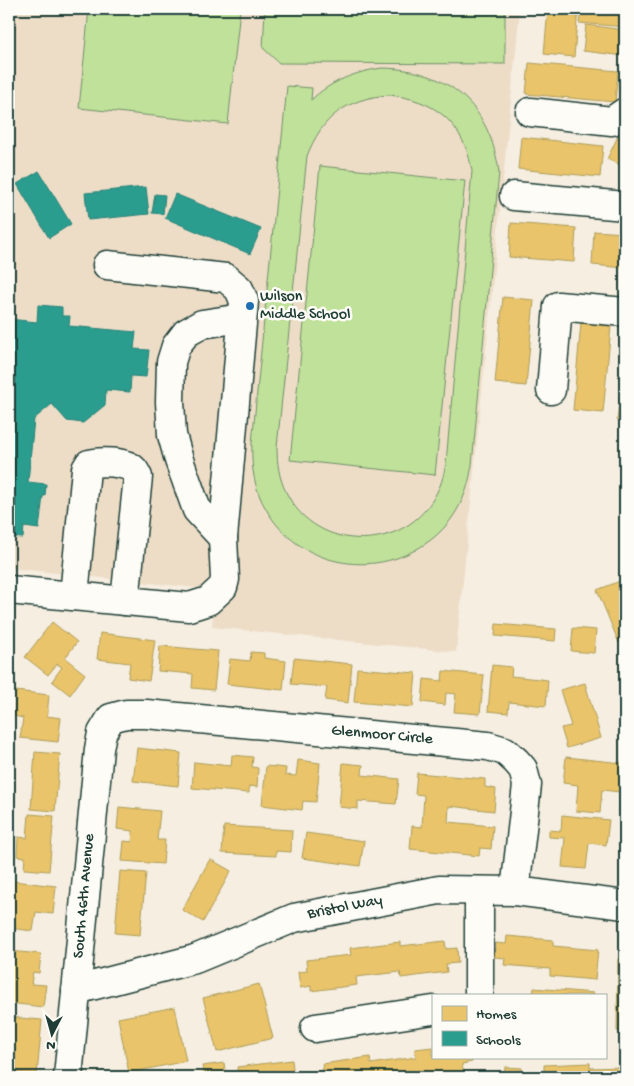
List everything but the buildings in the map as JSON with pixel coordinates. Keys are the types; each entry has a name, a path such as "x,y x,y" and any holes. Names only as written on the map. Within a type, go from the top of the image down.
{"street":[{"path":"530,112 612,121 625,112"},
{"path":"514,196 625,206"},
{"path":"9,590 189,607 208,601 223,587 225,579 223,538 244,301 239,289 226,278 107,266"},
{"path":"551,390 558,306 625,312"},
{"path":"223,538 197,510 179,460 172,434 170,402 172,362 176,346 186,333 202,324 242,318"},
{"path":"74,596 86,469 89,464 99,461 128,465 135,470 138,477 125,601"},
{"name":"Glenmoor Circle","path":"111,718 126,714 146,714 488,746 506,751 523,769 527,785 515,891"},
{"name":"South 46th Avenue","path":"68,1077 99,749 102,733 111,718"},
{"name":"Bristol Way","path":"76,990 195,959 294,918 439,890 515,891 625,905"},
{"path":"478,891 479,994"},
{"path":"315,1028 432,1010"}],"shaded area":[{"name":"Wilson Middle School","path":"9,9 520,9 456,652 212,627 215,590 9,568"}],"green space":[{"path":"89,9 240,9 228,124 79,108"},
{"path":"265,9 505,9 505,64 279,63 263,48"},
{"path":"382,68 406,70 427,75 446,84 462,96 476,110 486,128 494,149 499,172 472,465 466,490 452,518 437,535 425,544 405,555 383,562 360,564 338,561 317,555 297,544 280,528 266,509 256,486 252,461 252,443 287,86 312,88 311,100 344,78","holes":["388,95 405,97 434,108 455,127 468,154 472,171 446,463 439,489 423,512 405,527 384,536 362,538 339,536 318,527 300,512 286,492 278,465 277,447 307,156 320,131 337,112 373,97"]},
{"path":"320,166 465,181 435,475 290,460"}],"place":[{"name":"Wilson Middle School","path":"250,306"}]}
